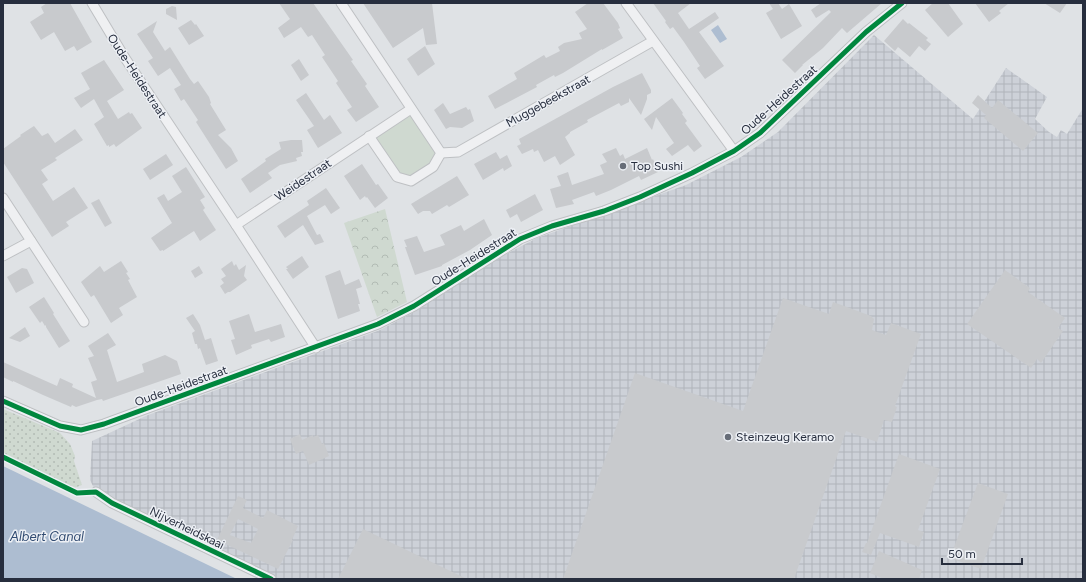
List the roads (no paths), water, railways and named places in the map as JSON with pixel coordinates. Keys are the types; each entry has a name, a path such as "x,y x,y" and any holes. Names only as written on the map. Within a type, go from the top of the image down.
{"street":[{"name":"Oude-Heidestraat","path":"92,3 125,58 316,348"},
{"path":"341,3 441,153 433,167 411,181 397,177 369,136"},
{"path":"626,3 734,151"},
{"name":"Oude-Heidestraat","path":"3,401 60,426 81,430 104,424 316,348 378,324 414,306 520,239 552,226 604,211 640,197 692,173 734,151 760,133 866,32 902,3"},
{"name":"Muggebeekstraat","path":"441,153 458,152 653,42"},
{"name":"Weidestraat","path":"236,225 411,108"},
{"path":"3,198 84,322"},
{"path":"3,256 31,240"},
{"name":"Nijverheidskaai","path":"96,492 112,503 271,579"}],"water":[{"path":"718,25 727,39 720,43 711,30"},
{"name":"Albert Canal","path":"3,466 237,579 3,579"}],"place":[{"name":"Top Sushi","path":"623,166"},
{"name":"Steinzeug Keramo","path":"728,437"}]}
